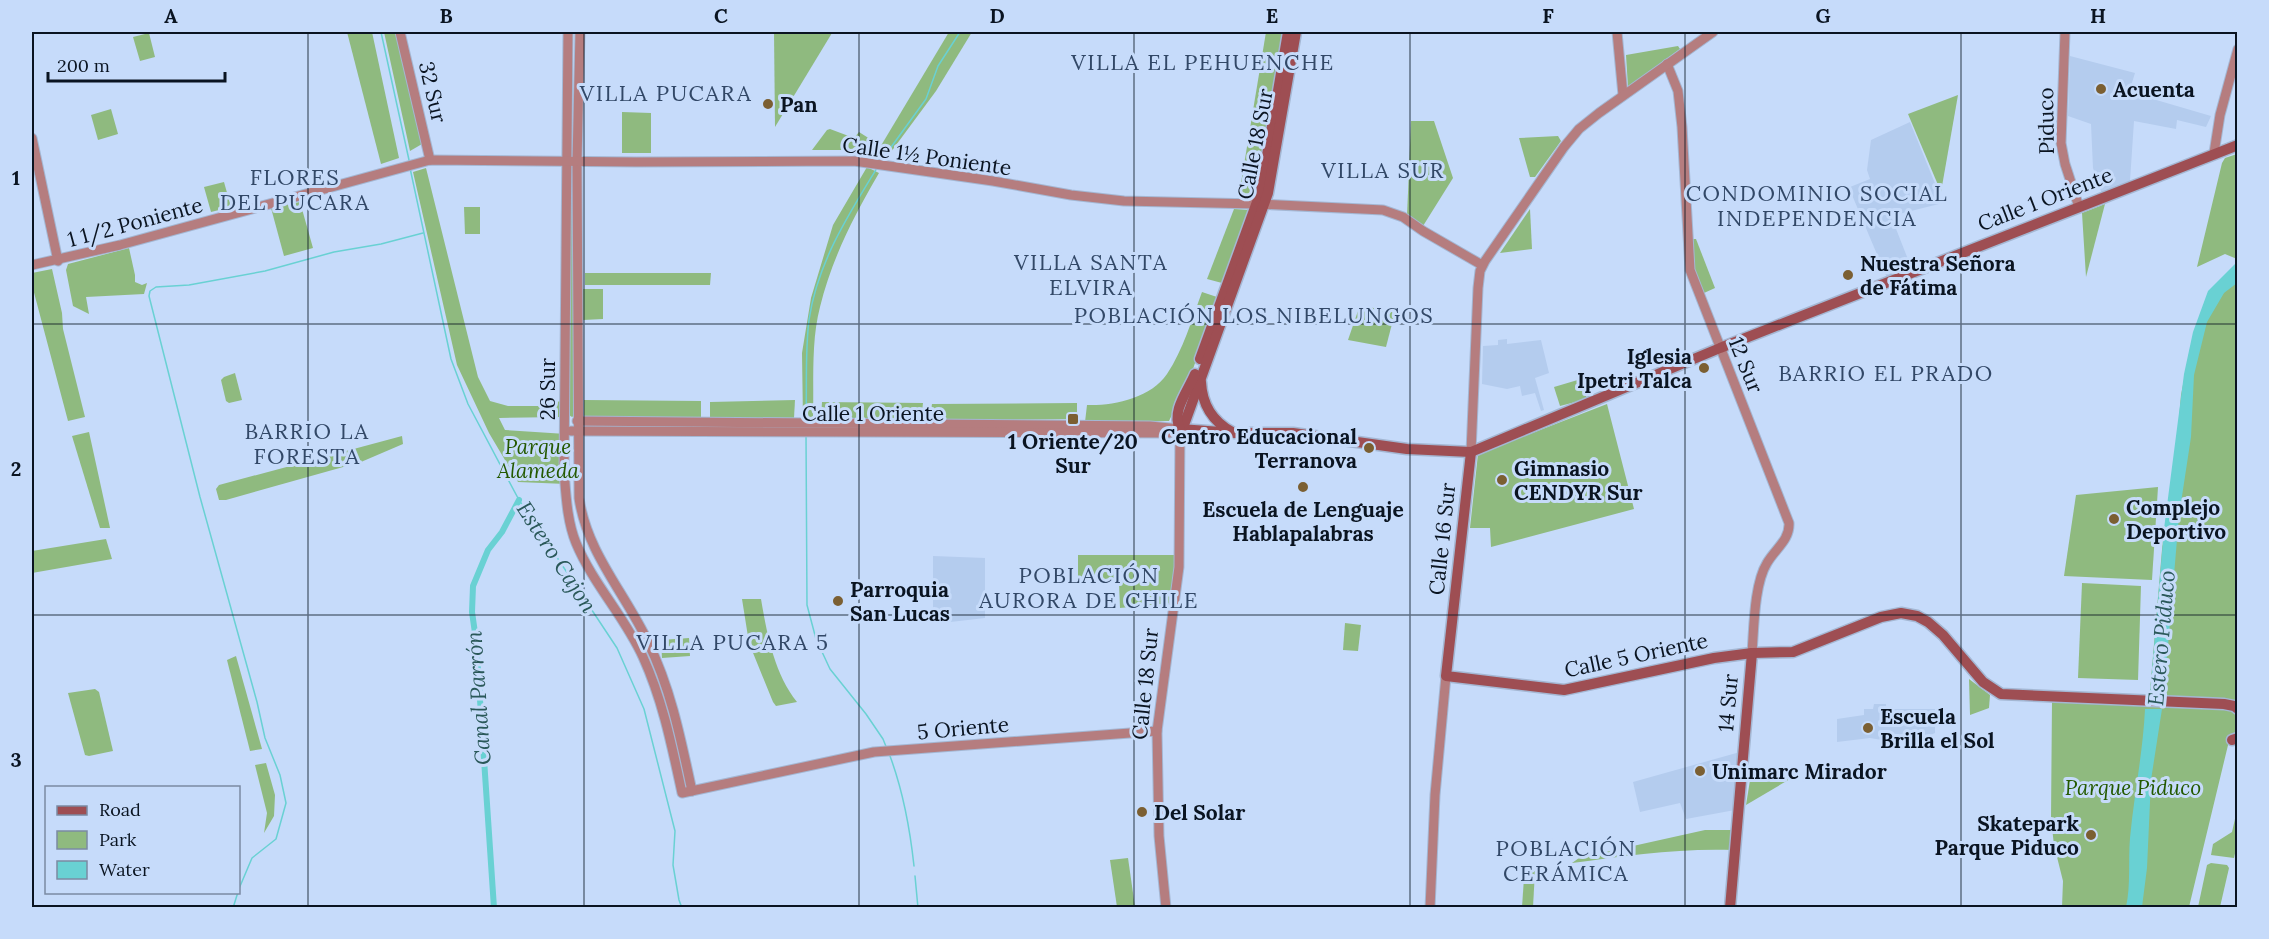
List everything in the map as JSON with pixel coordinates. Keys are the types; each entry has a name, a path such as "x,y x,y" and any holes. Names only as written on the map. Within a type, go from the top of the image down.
{"main road":[{"name":"Calle 18 Sur","path":"1180,429 1184,425 1261,204 1288,32"},
{"name":"Calle 18 Sur","path":"1180,429 1177,416 1180,406 1271,183 1296,32"},
{"name":"Calle 1 Oriente","path":"1180,429 1235,433 1293,433 1407,449 1471,452 1720,348 2238,145"},
{"path":"1201,377 1201,391 1208,410 1222,426 1235,433"},
{"name":"Calle 16 Sur","path":"1446,676 1471,452"},
{"name":"Calle 5 Oriente","path":"1446,676 1564,690 1681,664 1752,653 1783,654 1881,616 1906,614 1923,619 1935,628 1983,682 2001,694 2224,704 2238,709"},
{"name":"14 Sur","path":"1730,908 1752,653"}],"street":[{"name":"32 Sur","path":"400,32 430,160"},
{"name":"26 Sur","path":"568,32 564,471 568,510 574,537 592,572 631,632 643,656 662,704 687,792"},
{"name":"26 Sur","path":"580,32 577,162 578,490 586,529 600,560 637,621 660,668 673,706 687,792"},
{"path":"1617,32 1623,95"},
{"name":"Calle 16 Sur","path":"1471,452 1478,288 1482,265 1574,135 1623,95 1713,32"},
{"name":"Piduco","path":"2065,32 2061,143 2065,164 2079,207"},
{"path":"2214,153 2220,115 2238,49"},
{"name":"12 Sur","path":"1667,64 1678,91 1690,270 1789,523 1788,533 1781,544"},
{"path":"32,138 58,261"},
{"name":"Calle 1½ Poniente","path":"419,162 430,160 854,161 1071,195 1124,201 1383,210 1403,216 1422,231 1482,265"},
{"name":"1 1/2 Poniente","path":"32,265 58,261 419,162"},
{"name":"Calle 1 Oriente","path":"565,431 577,426 806,428 1141,426 1180,429"},
{"name":"Calle 18 Sur","path":"1166,908 1160,836 1157,731 1179,567 1180,429"},
{"name":"14 Sur","path":"1752,653 1761,577 1768,560 1781,544"},
{"name":"Calle 16 Sur","path":"1430,908 1446,676"},
{"name":"5 Oriente","path":"687,792 874,752 1157,731"}],"shaded area":[{"path":"2070,56 2135,73 2129,92 2211,116 2206,127 2177,120 2176,129 2134,121 2130,181 2102,194 2093,168 2091,124 2068,116"},
{"path":"1910,122 1943,203 1891,216 1911,267 1887,278 1850,187 1870,179 1867,170 1871,140"},
{"path":"1507,339 1507,344 1541,340 1549,373 1535,378 1544,410 1541,411 1535,393 1522,396 1520,386 1507,389 1482,384 1483,346 1498,345 1498,340"},
{"path":"933,556 985,558 985,618 933,624"},
{"name":"Escuela Brilla el Sol","path":"1874,704 1886,704 1886,709 1935,709 1935,733 1916,741 1900,743 1870,738 1837,742 1837,719 1864,715 1864,709 1873,709"},
{"path":"1740,752 1735,810 1686,819 1680,803 1640,812 1633,782"}],"green space":[{"path":"347,32 372,32 399,158 381,164"},
{"path":"384,32 397,32 422,144 410,151"},
{"path":"774,32 832,33 775,127"},
{"path":"949,32 972,32 936,91 888,156 886,158 877,156 876,154"},
{"path":"1266,32 1283,32 1258,182 1254,196 1239,195"},
{"path":"149,33 155,57 140,61 133,37"},
{"path":"1678,46 1680,49 1628,87 1626,55"},
{"path":"1958,95 1941,192 1908,114"},
{"path":"111,109 118,134 98,140 91,115"},
{"path":"622,112 651,113 651,153 622,153"},
{"path":"1411,121 1434,121 1453,178 1423,226 1407,216"},
{"path":"830,129 854,138 859,132 870,139 866,150 812,150"},
{"path":"1558,136 1561,141 1535,177 1530,177 1519,138"},
{"path":"2237,154 2237,259 2225,254 2197,267 2222,163 2225,158"},
{"path":"867,167 879,173 845,238 825,289 815,333 813,416 803,421 802,353 811,298 833,225"},
{"name":"Parque Alameda","path":"426,168 478,377 490,401 508,406 552,406 552,403 561,401 562,417 499,418 505,430 566,434 566,484 518,482 489,433 457,365 413,172"},
{"path":"571,169 574,169 575,415 572,417 569,415"},
{"path":"224,182 231,207 211,212 204,187"},
{"path":"300,202 313,248 284,256 271,208"},
{"path":"2105,204 2086,277 2082,213"},
{"path":"464,207 480,207 480,234 465,234"},
{"path":"1234,209 1250,210 1222,283 1207,279"},
{"path":"1530,209 1532,249 1500,253"},
{"path":"1691,239 1696,239 1715,288 1704,293 1695,271"},
{"path":"129,248 135,282 142,285 147,283 144,294 86,297 89,314 73,306 66,270 68,264"},
{"path":"52,269 62,313 63,329 85,417 68,421 32,285 32,273"},
{"name":"Parque Piduco","path":"2237,270 2237,737 2229,741 2189,907 2062,907 2063,881 2054,845 2051,819 2052,701 2149,703 2163,538 2176,454 2181,395 2190,349"},
{"path":"585,273 711,273 710,285 585,285"},
{"path":"582,289 603,289 603,319 583,320"},
{"path":"1202,292 1217,297 1191,375 1169,421 1085,422 1087,405 1108,404 1131,399 1142,395 1160,382 1178,355"},
{"path":"1360,305 1392,312 1394,316 1386,347 1348,340"},
{"path":"235,373 242,400 229,403 226,401 221,380"},
{"path":"1581,379 1587,399 1560,406 1554,387"},
{"path":"584,400 701,401 701,418 584,418"},
{"path":"795,400 794,418 710,418 710,402"},
{"path":"822,402 923,403 921,421 821,420"},
{"path":"1077,403 1077,419 929,421 932,404"},
{"path":"1607,404 1634,509 1491,547 1490,528 1470,528 1478,454"},
{"path":"89,432 110,528 100,528 72,436"},
{"path":"402,436 403,444 361,462 226,500 219,500 216,489 219,485"},
{"name":"Complejo Deportivo","path":"2158,487 2152,580 2064,576 2076,495"},
{"path":"106,539 112,559 32,573 32,551"},
{"path":"1078,555 1176,555 1171,603 1120,608 1119,583 1078,584"},
{"name":"Complejo Deportivo","path":"2082,583 2141,586 2138,680 2078,678"},
{"path":"742,599 761,599 777,666 797,702 776,706 773,702 749,643"},
{"path":"1345,623 1361,625 1358,651 1343,650"},
{"path":"689,638 690,656 662,658 661,640"},
{"path":"236,656 262,749 250,751 227,660"},
{"path":"1969,679 1990,695 1989,708 1970,715"},
{"path":"95,689 99,692 113,751 89,756 85,755 68,693"},
{"path":"266,763 275,795 274,816 264,833 267,813 255,765"},
{"path":"1752,768 1792,769 1795,776 1746,805"},
{"path":"2237,810 2237,844 2234,858 2211,855 2213,844 2232,832"},
{"path":"1705,830 1735,830 1733,850 1672,851 1572,863 1579,858"},
{"path":"1128,858 1135,907 1117,907 1110,860"},
{"path":"2211,863 2227,865 2229,868 2220,907 2198,907 2207,865"},
{"path":"1535,871 1533,907 1522,907 1524,878 1529,872"}],"water":[{"name":"Estero Piduco","path":"2237,262 2237,283 2224,293 2207,322 2194,375 2191,437 2179,516 2164,693 2150,694 2164,529 2184,374 2193,332 2208,291"},
{"path":"2145,709 2162,709 2151,780 2147,868 2142,907 2126,907 2130,838"}],"waterway":[{"name":"Estero Cajon","path":"381,32 409,160"},
{"path":"881,161 926,99 938,66 960,32"},
{"name":"Estero Cajon","path":"410,168 451,359 468,404 519,500 617,648 644,709 675,831 673,865 682,908"},
{"path":"806,418 807,344 813,299 835,241 877,168"},
{"path":"240,886 252,858 276,839 286,803 280,775 265,738 200,497 149,296 150,291 156,287 189,285 265,271 334,252 381,244 423,233"},
{"path":"806,434 807,605 816,639 830,669 866,714 887,749"},
{"name":"Canal Parrón","path":"494,908 476,640 472,612 473,586 488,550 502,532 519,500"},
{"path":"890,756 905,810 914,866"},
{"path":"915,876 918,908"},
{"path":"233,908 237,894"}],"place":[{"name":"Acuenta","path":"2101,89"},
{"name":"Pan","path":"768,104"},
{"name":"Nuestra Señora de Fátima","path":"1848,275"},
{"name":"Iglesia Ipetri Talca","path":"1704,368"},
{"name":"1 Oriente/20 Sur","path":"1073,419"},
{"name":"Centro Educacional Terranova","path":"1369,448"},
{"name":"Gimnasio CENDYR Sur","path":"1502,480"},
{"name":"Escuela de Lenguaje Hablapalabras","path":"1303,487"},
{"name":"Complejo Deportivo","path":"2114,519"},
{"name":"Parroquia San Lucas","path":"838,601"},
{"name":"Escuela Brilla el Sol","path":"1868,728"},
{"name":"Unimarc Mirador","path":"1700,771"},
{"name":"Del Solar","path":"1142,812"},
{"name":"Skatepark Parque Piduco","path":"2091,835"}],"district":[{"name":"VILLA EL PEHUENCHE","path":"1203,62"},
{"name":"VILLA PUCARA","path":"666,93"},
{"name":"VILLA SUR","path":"1383,170"},
{"name":"FLORES DEL PUCARA","path":"295,190"},
{"name":"CONDOMINIO SOCIAL INDEPENDENCIA","path":"1817,206"},
{"name":"VILLA SANTA ELVIRA","path":"1091,274"},
{"name":"POBLACIÓN LOS NIBELUNGOS","path":"1254,315"},
{"name":"BARRIO EL PRADO","path":"1886,373"},
{"name":"BARRIO LA FORESTA","path":"307,444"},
{"name":"POBLACIÓN AURORA DE CHILE","path":"1089,588"},
{"name":"VILLA PUCARA 5","path":"733,642"},
{"name":"POBLACIÓN CERÁMICA","path":"1566,860"}]}
